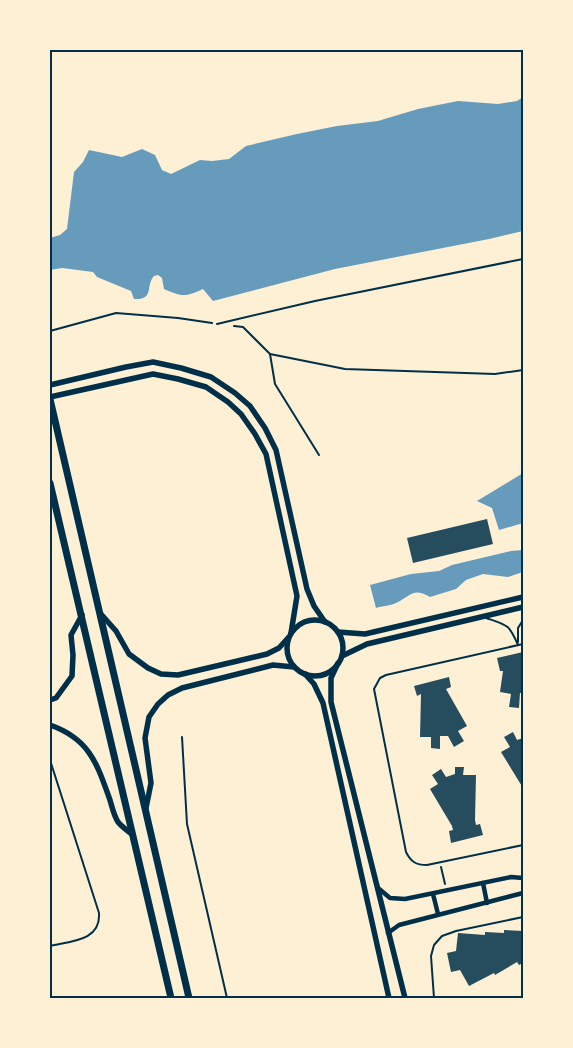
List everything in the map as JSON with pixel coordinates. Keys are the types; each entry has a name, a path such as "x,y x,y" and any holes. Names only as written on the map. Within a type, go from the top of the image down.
{"main road":[{"path":"50,398 189,998"},
{"path":"50,483 171,998"}],"street":[{"path":"50,385 153,362 211,377 250,406 265,428 276,450 307,589 314,606 325,622 338,632 342,640 342,656 331,678 331,702 405,998"},
{"path":"50,398 153,374 178,378 206,388 228,402 241,414 266,454 297,596 287,650 290,662 294,667 311,676 323,675 338,664"},
{"path":"338,632 365,634 523,597"},
{"path":"342,656 366,644 523,608"},
{"path":"99,611 116,630 130,654 148,668 161,674 178,675 267,654 280,648 300,624 318,620 325,622"},
{"path":"50,700 56,698 72,676 73,655 71,635 82,615"},
{"path":"145,812 151,783 145,738 149,717 158,704 168,695 182,688 273,665 294,667"},
{"path":"305,674 314,684 323,703 389,998"},
{"path":"50,725 69,733 92,755 98,765 118,821 132,835"},
{"path":"378,888 390,898 405,899 511,877 523,878"},
{"path":"483,883 487,903"},
{"path":"388,933 399,925 523,893"},
{"path":"432,894 438,914"}],"lane":[{"path":"217,324 314,301 523,259"},
{"path":"482,617 508,626 512,630 518,645"},
{"path":"518,645 518,628 523,620"},
{"path":"523,644 386,676 380,678 374,689 406,852 409,858 420,865 523,845"},
{"path":"182,737 187,824 228,998"},
{"path":"50,760 99,914 99,921 97,929 92,934 84,938 50,946"},
{"path":"434,998 431,956 434,945 442,936 456,931 523,917"}],"path":[{"path":"50,331 116,313 178,318 217,324"},
{"path":"234,326 243,328 270,354 345,369 495,374 523,370"},
{"path":"270,354 275,384 319,455"},
{"path":"440,862 446,891"}],"water":[{"path":"523,97 523,231 335,269 213,301 203,289 184,295 164,289 162,278 158,275 154,276 151,280 145,297 134,299 131,291 97,277 93,272 62,268 50,270 50,238 60,235 67,229 74,172 83,162 89,150 122,157 142,149 155,155 162,170 171,174 200,160 229,159 246,146 297,134 337,126 378,121 418,109 458,101 498,104 517,101"},
{"path":"523,473 523,523 499,530 492,508 477,501"},
{"path":"523,550 523,572 508,577 483,574 466,580 456,589 430,597 416,593 394,604 376,608 370,585 411,574 439,571 452,565 511,551"}],"building":[{"path":"487,519 493,544 413,563 407,538"},
{"path":"523,652 523,693 520,693 519,708 509,707 511,694 500,692 503,671 500,671 497,658"},
{"path":"449,677 451,687 446,689 467,726 458,731 464,741 454,747 448,736 440,736 440,749 431,748 431,737 420,737 421,694 417,696 414,686"},
{"path":"513,732 517,740 523,738 523,788 501,752 510,747 504,737"},
{"path":"455,767 464,767 463,775 476,775 475,820 476,825 480,824 483,835 451,843 449,831 453,830 452,826 430,789 438,784 432,775 441,769 446,777 455,774"},
{"path":"504,930 523,931 523,963 519,965 517,962 495,975 494,973 469,986 460,970 451,972 447,953 456,951 458,933 485,935 485,932 504,933"}]}
